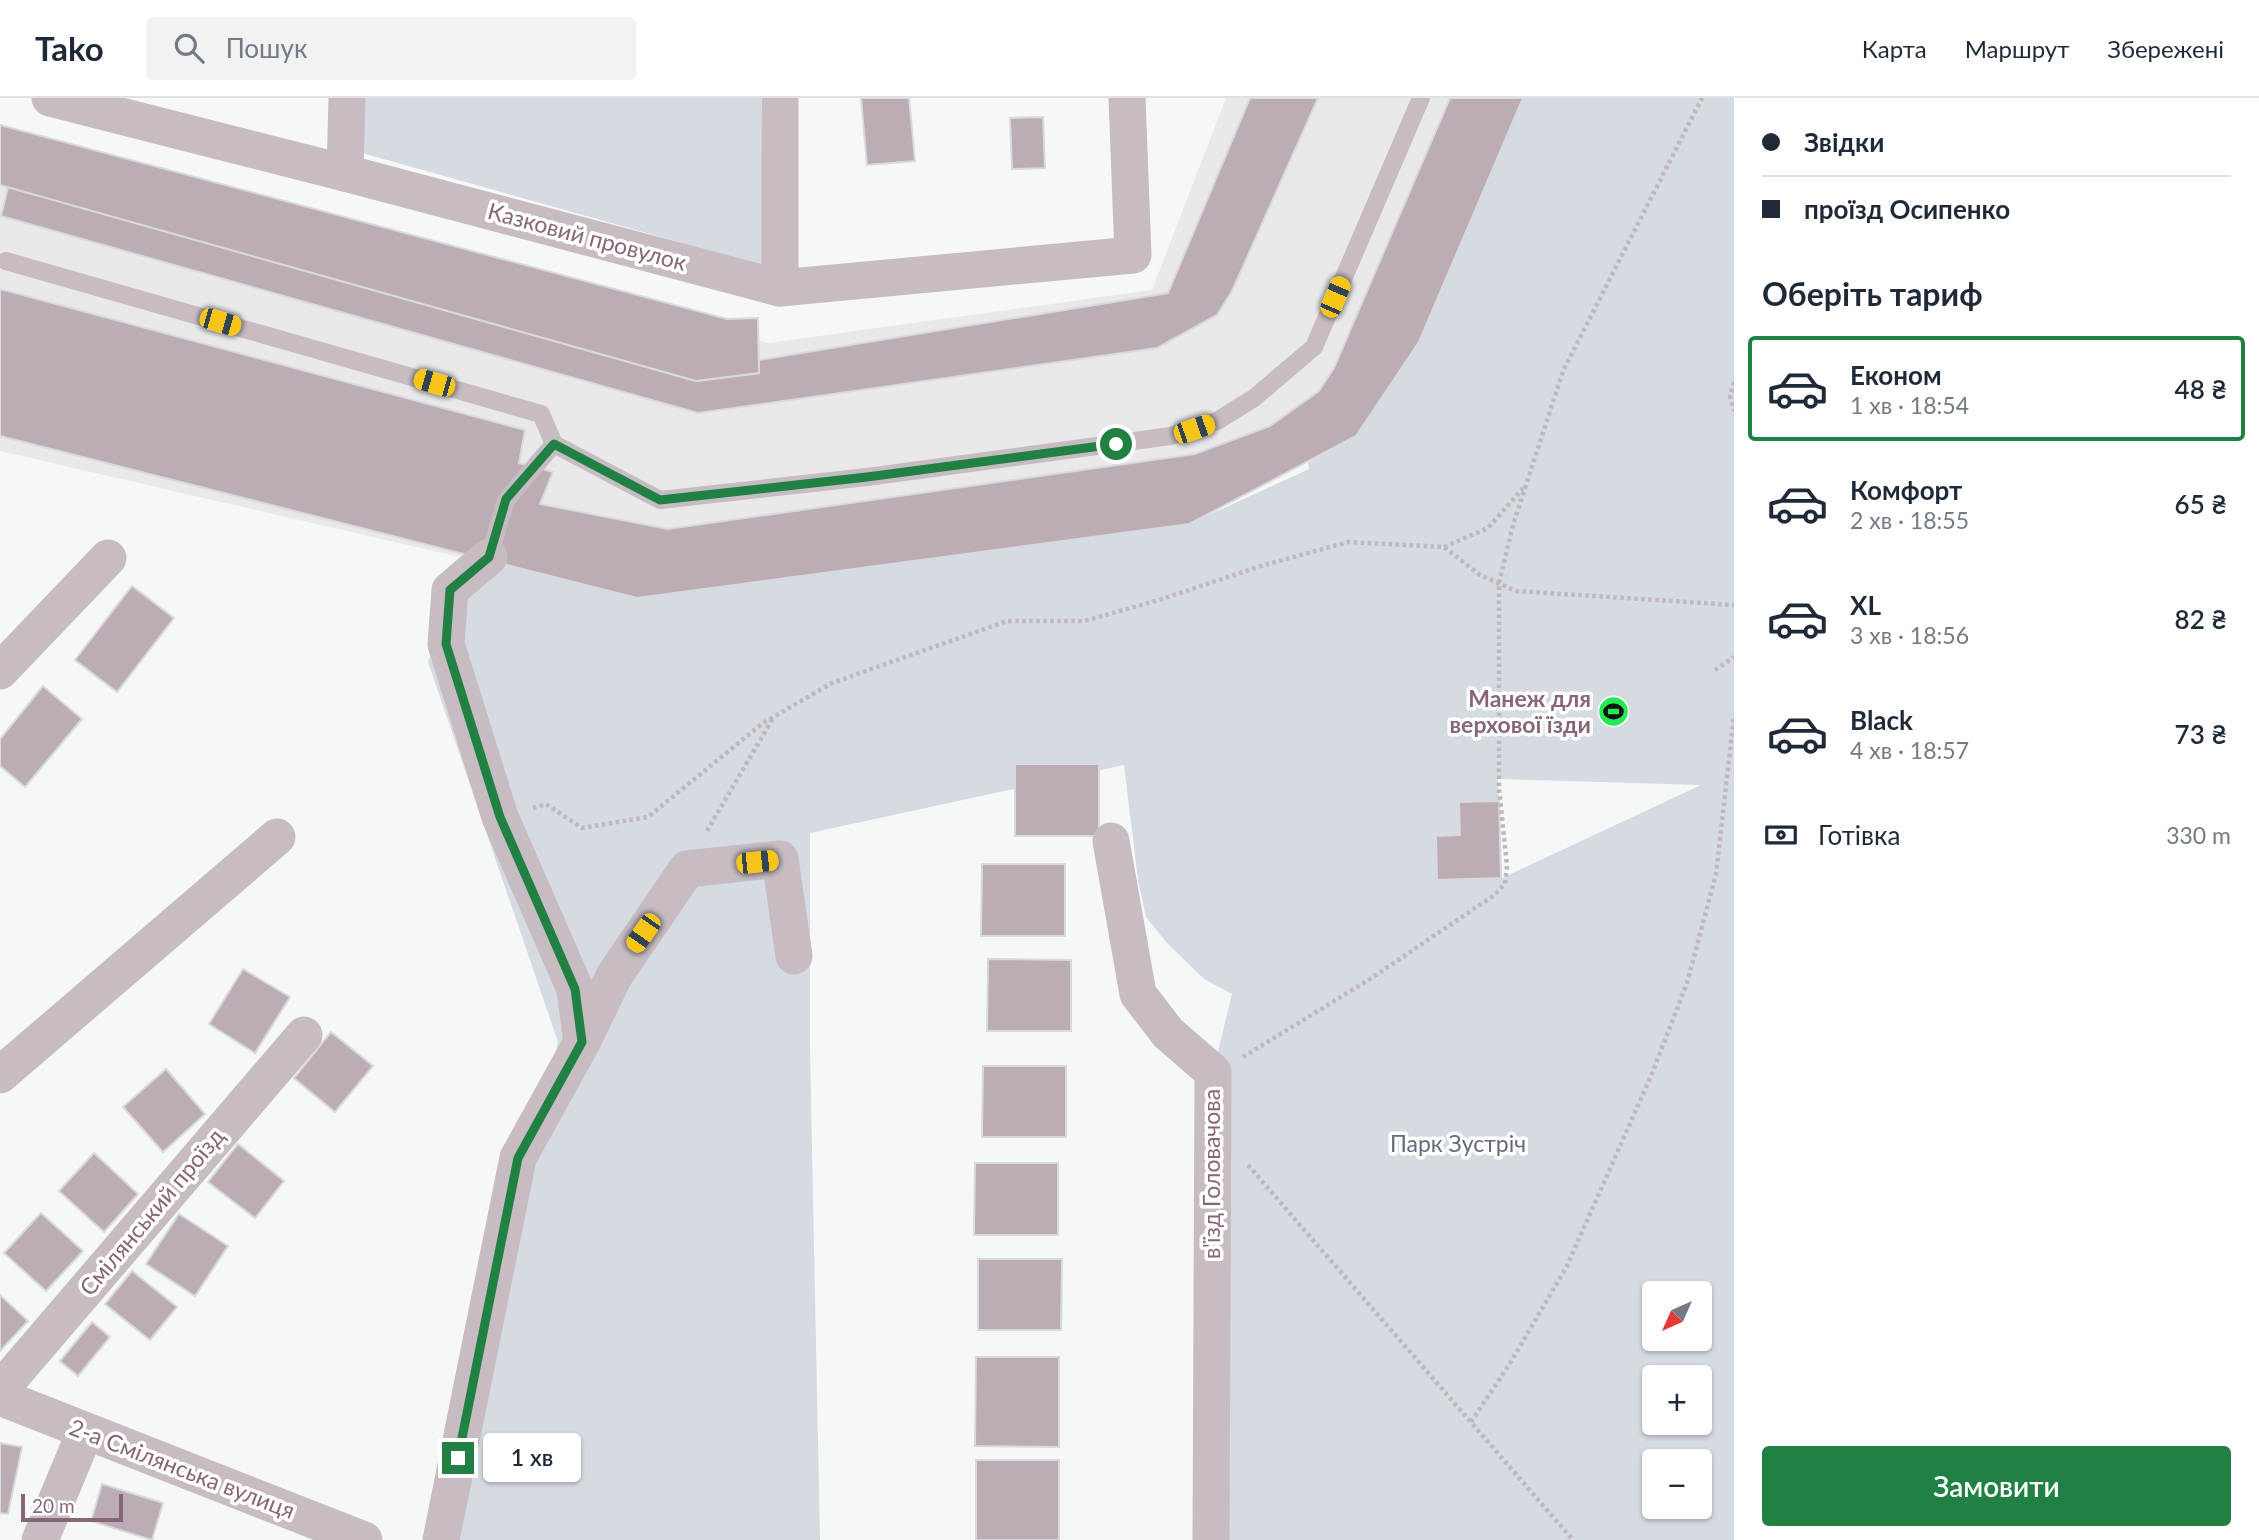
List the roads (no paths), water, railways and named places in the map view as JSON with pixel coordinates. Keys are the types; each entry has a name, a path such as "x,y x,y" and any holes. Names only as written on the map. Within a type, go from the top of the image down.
{"street":[{"name":"Казковий провулок","path":"50,98 780,288 1133,255 1128,98"},
{"path":"345,173 347,98"},
{"path":"780,98 780,288"},
{"path":"489,557 450,590 446,644 500,817 575,989 582,1042"},
{"path":"3,660 108,558"},
{"path":"0,1074 276,837"},
{"name":"в'їзд Головачова","path":"1111,841 1138,994 1168,1033 1213,1072 1211,1540"},
{"path":"441,1540 518,1158 582,1042 614,976 687,869 780,859 794,956"},
{"name":"Смілянський проїзд","path":"0,1390 304,1035"},
{"name":"2-а Смілянська вулиця","path":"0,1397 364,1540"},
{"path":"40,1540 85,1432"}],"lane":[{"path":"6,261 541,414 554,444 660,500 867,477 1171,436 1216,421 1254,398 1314,347 1421,98"},
{"path":"489,557 506,499 554,444"}],"place":[{"name":"Манеж для верхової їзди","path":"1614,712"}],"park label":[{"name":"Парк Зустріч","path":"1458,1144"}]}
